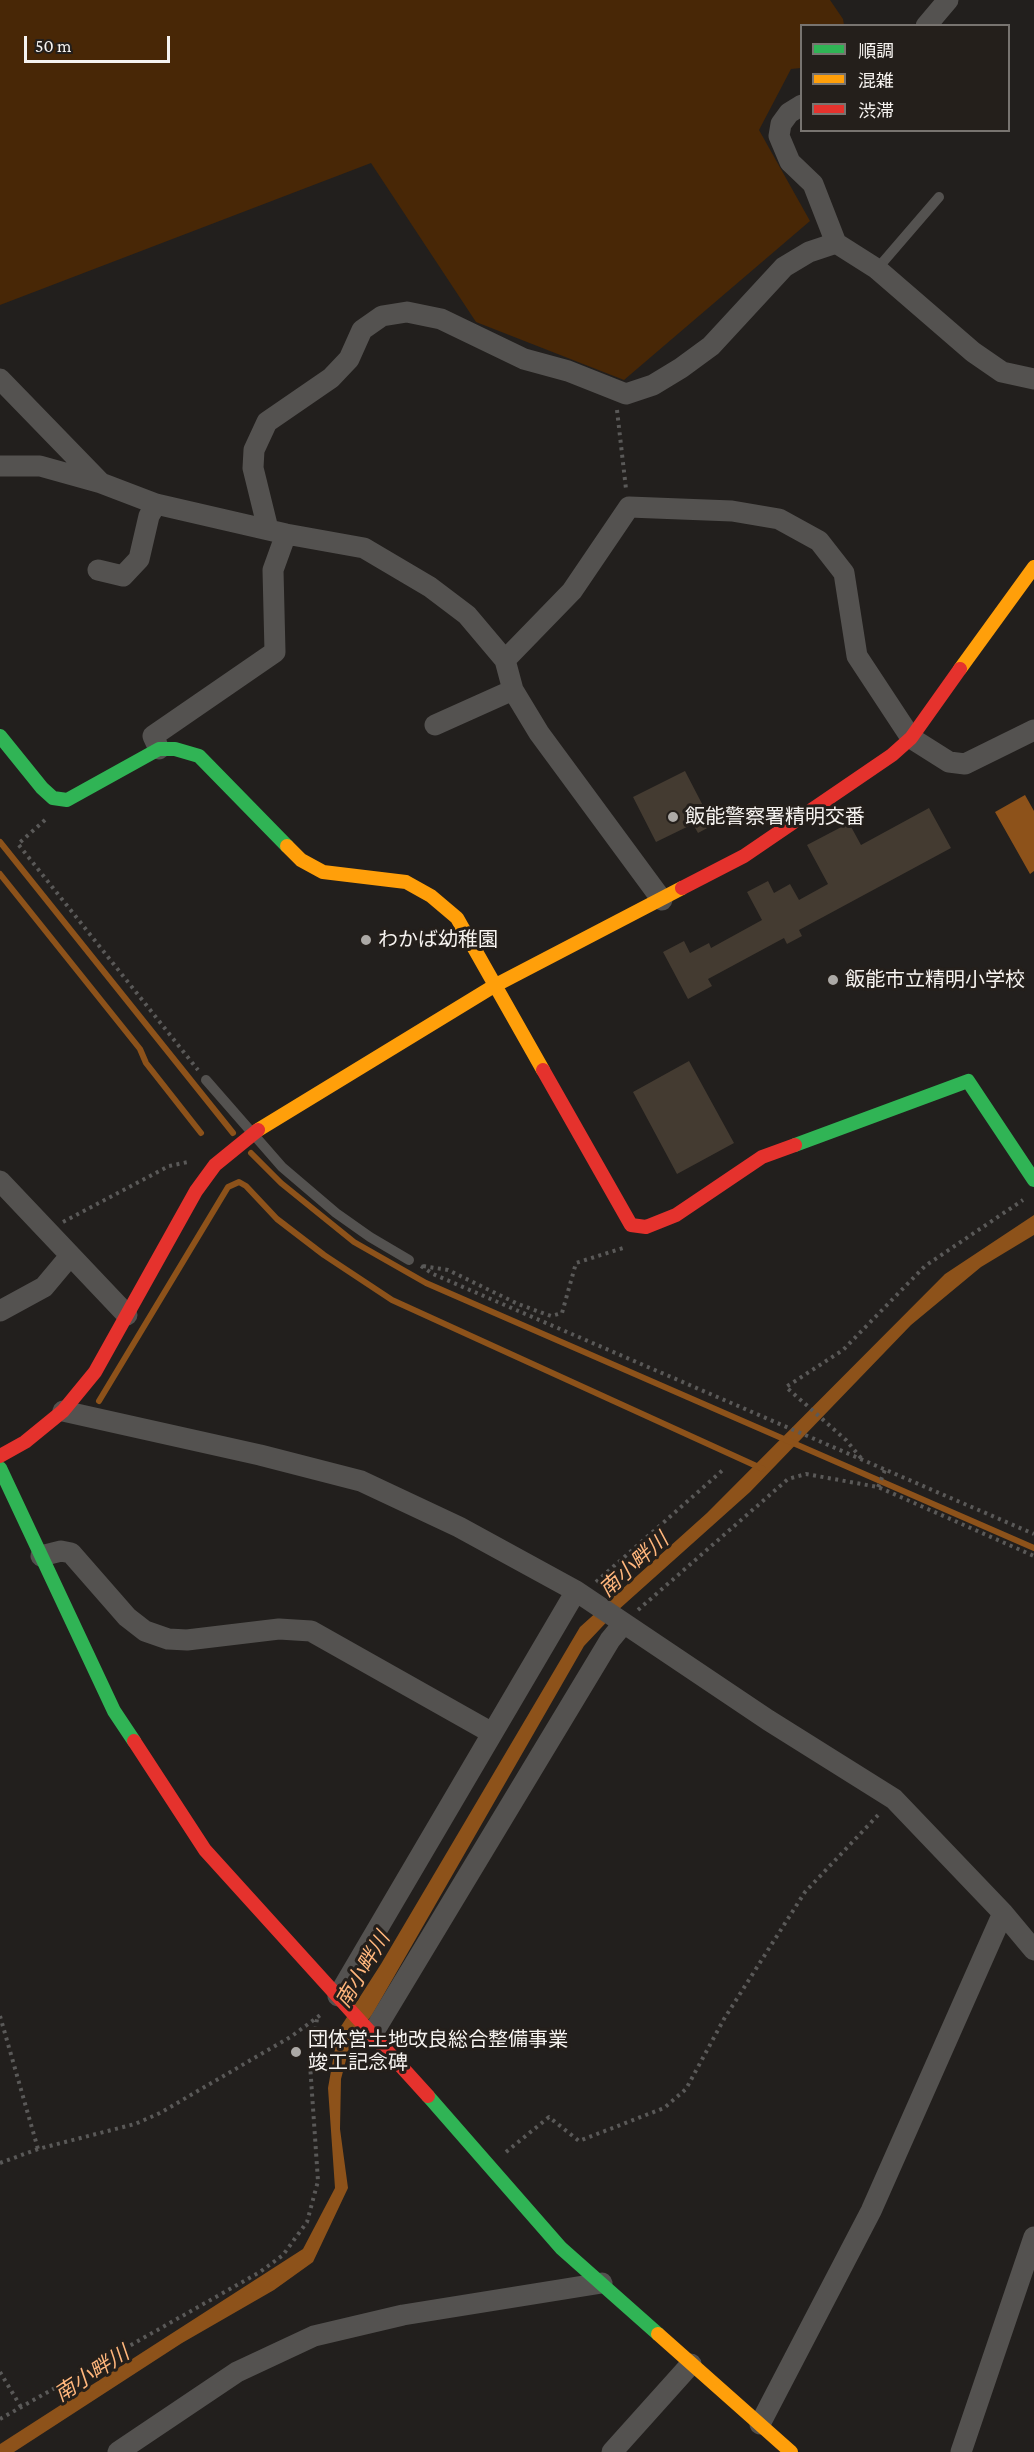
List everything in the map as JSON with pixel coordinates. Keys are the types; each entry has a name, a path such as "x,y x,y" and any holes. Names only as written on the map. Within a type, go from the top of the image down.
{"street":[{"path":"928,24 948,0"},
{"path":"800,106 789,113 781,124 779,136 790,162 813,184 836,243 877,269 972,352 1002,372 1034,379"},
{"path":"159,749 153,736 274,652 273,570 277,532 253,468 254,450 267,422 331,378 349,359 362,330 382,316 407,312 441,319 524,359 568,371 626,394 653,385 681,368 711,345 784,267 809,252 836,243"},
{"path":"0,379 101,483"},
{"path":"0,466 40,466 101,483 156,504 277,532 364,548 430,587 467,615 505,660 513,690 539,733 662,900"},
{"path":"99,570 123,576 139,559 149,516 156,504"},
{"path":"505,660 572,591 629,507 732,511 778,519 819,541 844,573 857,656 911,738 948,762 965,764 1034,730"},
{"path":"0,1456 24,1442 63,1411 95,1372 196,1191 215,1165 229,1152 251,1134 494,986 662,900 770,840 911,738 1034,567"},
{"path":"435,725 513,690"},
{"path":"0,736 42,788 53,798 67,800 159,749 175,749 199,756 301,860 323,872 406,882 431,896 457,918 632,1225 645,1227 676,1215 762,1157 968,1081 1034,1180"},
{"path":"0,1181 127,1316"},
{"path":"0,1311 44,1287 70,1256"},
{"path":"63,1411 260,1455 361,1481 459,1527 582,1595 768,1720 894,1799 1003,1913 1034,1950"},
{"path":"0,1468 114,1711 205,1850 371,2031 561,2248 791,2452"},
{"path":"41,1556 61,1551 71,1553 127,1617 145,1631 168,1639 187,1640 279,1629 311,1631 492,1733"},
{"path":"341,1999 492,1733 582,1595"},
{"path":"371,2031 621,1621"},
{"path":"760,2424 871,2211 1003,1913"},
{"path":"961,2452 1034,2236"},
{"path":"118,2452 237,2372 314,2336 403,2315 602,2283"},
{"path":"612,2452 691,2364"}],"lane":[{"path":"877,269 939,197"},
{"path":"206,1080 282,1167 336,1213 409,1260"}],"path":[{"path":"626,394 615,412 629,507"},
{"path":"67,800 18,844 206,1080"},
{"path":"47,1232 169,1166 229,1152"},
{"path":"862,1459 846,1440 786,1387 843,1350 925,1266 1027,1197"},
{"path":"420,1266 448,1270 518,1304 551,1316 562,1313 576,1263 630,1245 632,1225"},
{"path":"409,1260 433,1274 862,1459 885,1472 1034,1534"},
{"path":"582,1595 724,1469"},
{"path":"879,1485 885,1472"},
{"path":"621,1621 788,1479 806,1474 879,1485 1034,1556"},
{"path":"489,2166 549,2117 579,2141 664,2108 686,2089 724,2019 805,1892 894,1799"},
{"path":"0,2163 38,2149 135,2124 160,2113 292,2037 341,1999"},
{"path":"0,2016 38,2149"},
{"path":"0,2419 260,2272 283,2255 307,2222 318,2181 310,2064 317,2019"},
{"path":"0,2372 21,2406"}],"shaded area":[{"path":"0,0 830,0 843,19 844,24 800,24 800,68 791,69 759,130 810,221 624,380 476,322 371,163 0,305"},
{"path":"1025,795 1034,811 1034,871 1030,874 995,812"},
{"path":"1034,1215 1034,1235 981,1267 911,1325 750,1492 617,1611 584,1646 372,2015 351,2041 341,2079 340,2129 348,2188 313,2262 274,2290 182,2343 14,2452 0,2452 0,2444 303,2249 335,2188 328,2088 338,2031 381,1964 580,1627 707,1513 945,1274"}],"building":[{"path":"685,771 713,825 698,833 693,824 656,842 633,797"},
{"path":"929,808 951,848 799,930 802,936 787,944 784,938 708,979 712,986 688,999 663,952 684,941 690,953 709,943 711,948 762,920 747,892 768,881 774,893 790,884 799,900 828,884 807,845 849,823 861,845"},
{"path":"689,1061 734,1143 677,1174 633,1092"}],"waterway":[{"path":"0,842 233,1133"},
{"path":"0,874 140,1049 146,1063 201,1133"},
{"path":"251,1153 281,1183 354,1242 426,1283 1034,1548"},
{"path":"99,1401 228,1187 239,1182 246,1186 277,1219 324,1255 392,1300 763,1469"}],"traffic: fast":[{"path":"0,736 42,788 53,798 67,800 159,749 175,749 199,756 287,846"},
{"path":"795,1145 968,1081 1034,1180"},
{"path":"0,1468 114,1711 134,1741"},
{"path":"428,2096 561,2248 658,2334"}],"traffic: slow":[{"path":"960,669 1034,567"},
{"path":"287,846 301,860 323,872 406,882 431,896 457,918 543,1070"},
{"path":"258,1130 494,986 682,888"},
{"path":"658,2334 791,2452"}],"traffic: jam":[{"path":"682,888 744,856 892,755 911,738 960,669"},
{"path":"543,1070 631,1225 646,1227 676,1215 762,1157 795,1145"},
{"path":"0,1456 25,1442 63,1411 95,1372 196,1191 215,1165 258,1130"},
{"path":"134,1741 205,1850 428,2096"}],"place":[{"name":"飯能警察署精明交番","path":"673,817"},
{"name":"わかば幼稚園","path":"366,940"},
{"name":"飯能市立精明小学校","path":"833,980"},
{"name":"団体営土地改良総合整備事業 竣工記念碑","path":"296,2052"}],"water label":[{"name":"南小畔川","path":"634,1565"},
{"name":"南小畔川","path":"363,1970"},
{"name":"南小畔川","path":"92,2374"}]}
